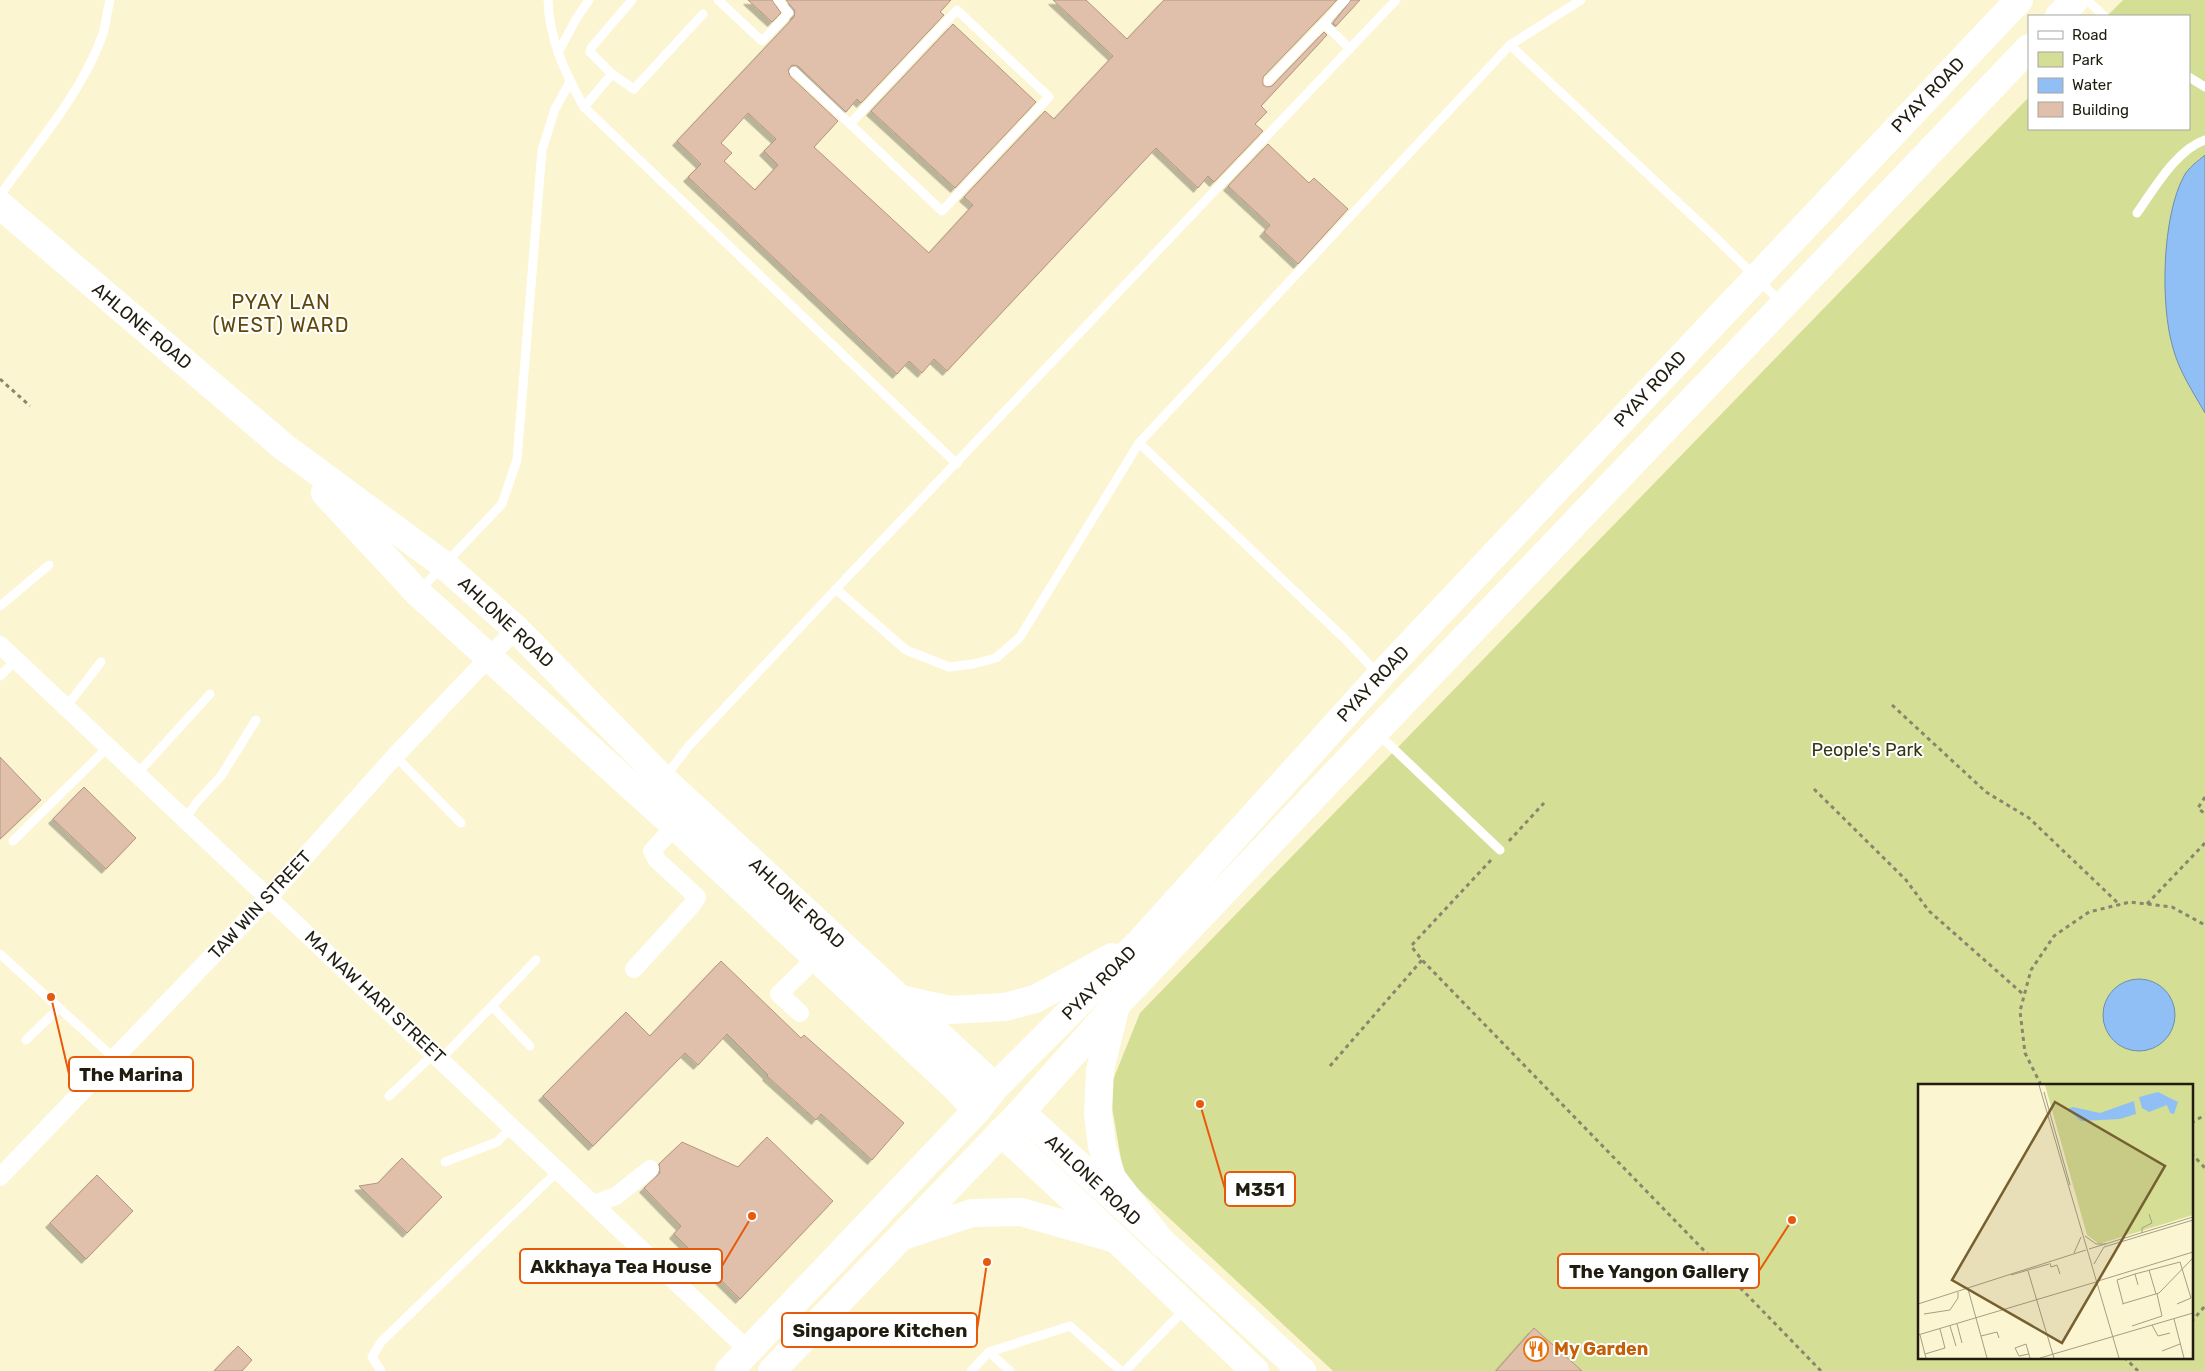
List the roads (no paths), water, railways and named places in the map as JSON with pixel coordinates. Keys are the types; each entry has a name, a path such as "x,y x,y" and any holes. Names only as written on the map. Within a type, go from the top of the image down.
{"main road":[{"name":"PYAY ROAD","path":"729,1371 977,1110 995,1088 1140,942 1380,676 1755,277 2019,0"},
{"path":"2060,15 2075,0"},
{"name":"PYAY ROAD","path":"772,1371 1021,1112 1116,1005 1375,732 2028,49"},
{"name":"AHLONE ROAD","path":"0,205 284,447 444,565 516,629 654,789 675,826 956,1087 977,1110 1116,1238 1255,1371"},
{"name":"AHLONE ROAD","path":"284,447 418,594 488,657 654,789 900,999 1302,1371"},
{"path":"900,999 950,1010 1005,1006 1035,999 1140,942"},
{"path":"1116,1005 1100,1070 1098,1114 1102,1146 1112,1178 1163,1244"},
{"path":"902,1237 972,1213 1021,1212 1116,1238"},
{"path":"1187,1306 1206,1284"}],"street":[{"name":"TAW WIN STREET","path":"0,1177 268,897 395,756 516,629"},
{"name":"MA NAW HARI STREET","path":"0,645 749,1351"},
{"path":"634,969 692,905 697,897 657,860 652,851 675,826"},
{"path":"800,1013 779,994 816,958"},
{"path":"594,1204 616,1196 650,1170"}],"lane":[{"path":"0,195 64,108 87,69 103,33 110,0"},
{"path":"548,0 548,19 558,53 570,82 584,107 957,464"},
{"path":"558,53 576,19 589,0"},
{"path":"632,0 591,48 592,56 631,88 637,88 703,14"},
{"path":"718,0 762,41 789,13 778,0"},
{"path":"1268,82 1345,0"},
{"path":"654,789 688,747 836,589 957,464 1396,0"},
{"path":"836,589 906,650 927,660 949,667 973,664 996,658 1020,637 1139,444 1510,45 1581,0"},
{"path":"2087,0 2103,15"},
{"path":"794,71 850,124 942,211 1049,97 957,10 850,124"},
{"path":"1324,23 1350,49"},
{"path":"1510,45 1716,238 1784,306"},
{"path":"584,107 612,74"},
{"path":"2190,78 2204,86"},
{"path":"418,594 502,504 517,460 542,150 555,109 570,82"},
{"path":"2137,213 2177,161 2194,144 2205,140"},
{"path":"1139,444 1346,640 1380,676"},
{"path":"0,606 49,565"},
{"path":"0,676 16,660"},
{"path":"66,708 101,662"},
{"path":"137,774 210,694"},
{"path":"185,819 197,802 221,776 256,720"},
{"path":"1375,732 1500,850"},
{"path":"13,841 108,747"},
{"path":"395,756 461,823"},
{"path":"0,954 114,1058"},
{"path":"389,1096 492,1006 536,960"},
{"path":"492,1006 530,1046"},
{"path":"26,1040 59,1008"},
{"path":"446,1162 497,1142 512,1127"},
{"path":"381,1371 372,1357 381,1342 559,1170"},
{"path":"1125,1371 1187,1306"},
{"path":"971,1371 989,1352 1070,1326 1121,1371"},
{"path":"989,1352 1010,1371"}],"water":[{"path":"2205,155 2205,413 2179,365 2173,348 2166,309 2165,261 2171,214 2177,193 2186,173"},
{"path":"2146,979 2165,989 2173,1001 2175,1015 2173,1029 2165,1041 2153,1049 2132,1051 2113,1041 2105,1029 2103,1008 2113,989 2125,981"}],"place":[{"name":"The Marina","path":"51,997"},
{"name":"M351","path":"1200,1104"},
{"name":"Akkhaya Tea House","path":"752,1216"},
{"name":"The Yangon Gallery","path":"1792,1220"},
{"name":"Singapore Kitchen","path":"987,1262"},
{"name":"My Garden","path":"1536,1349"}],"district":[{"name":"PYAY LAN (WEST) WARD","path":"281,314"}],"park label":[{"name":"People's Park","path":"1867,750"}]}
